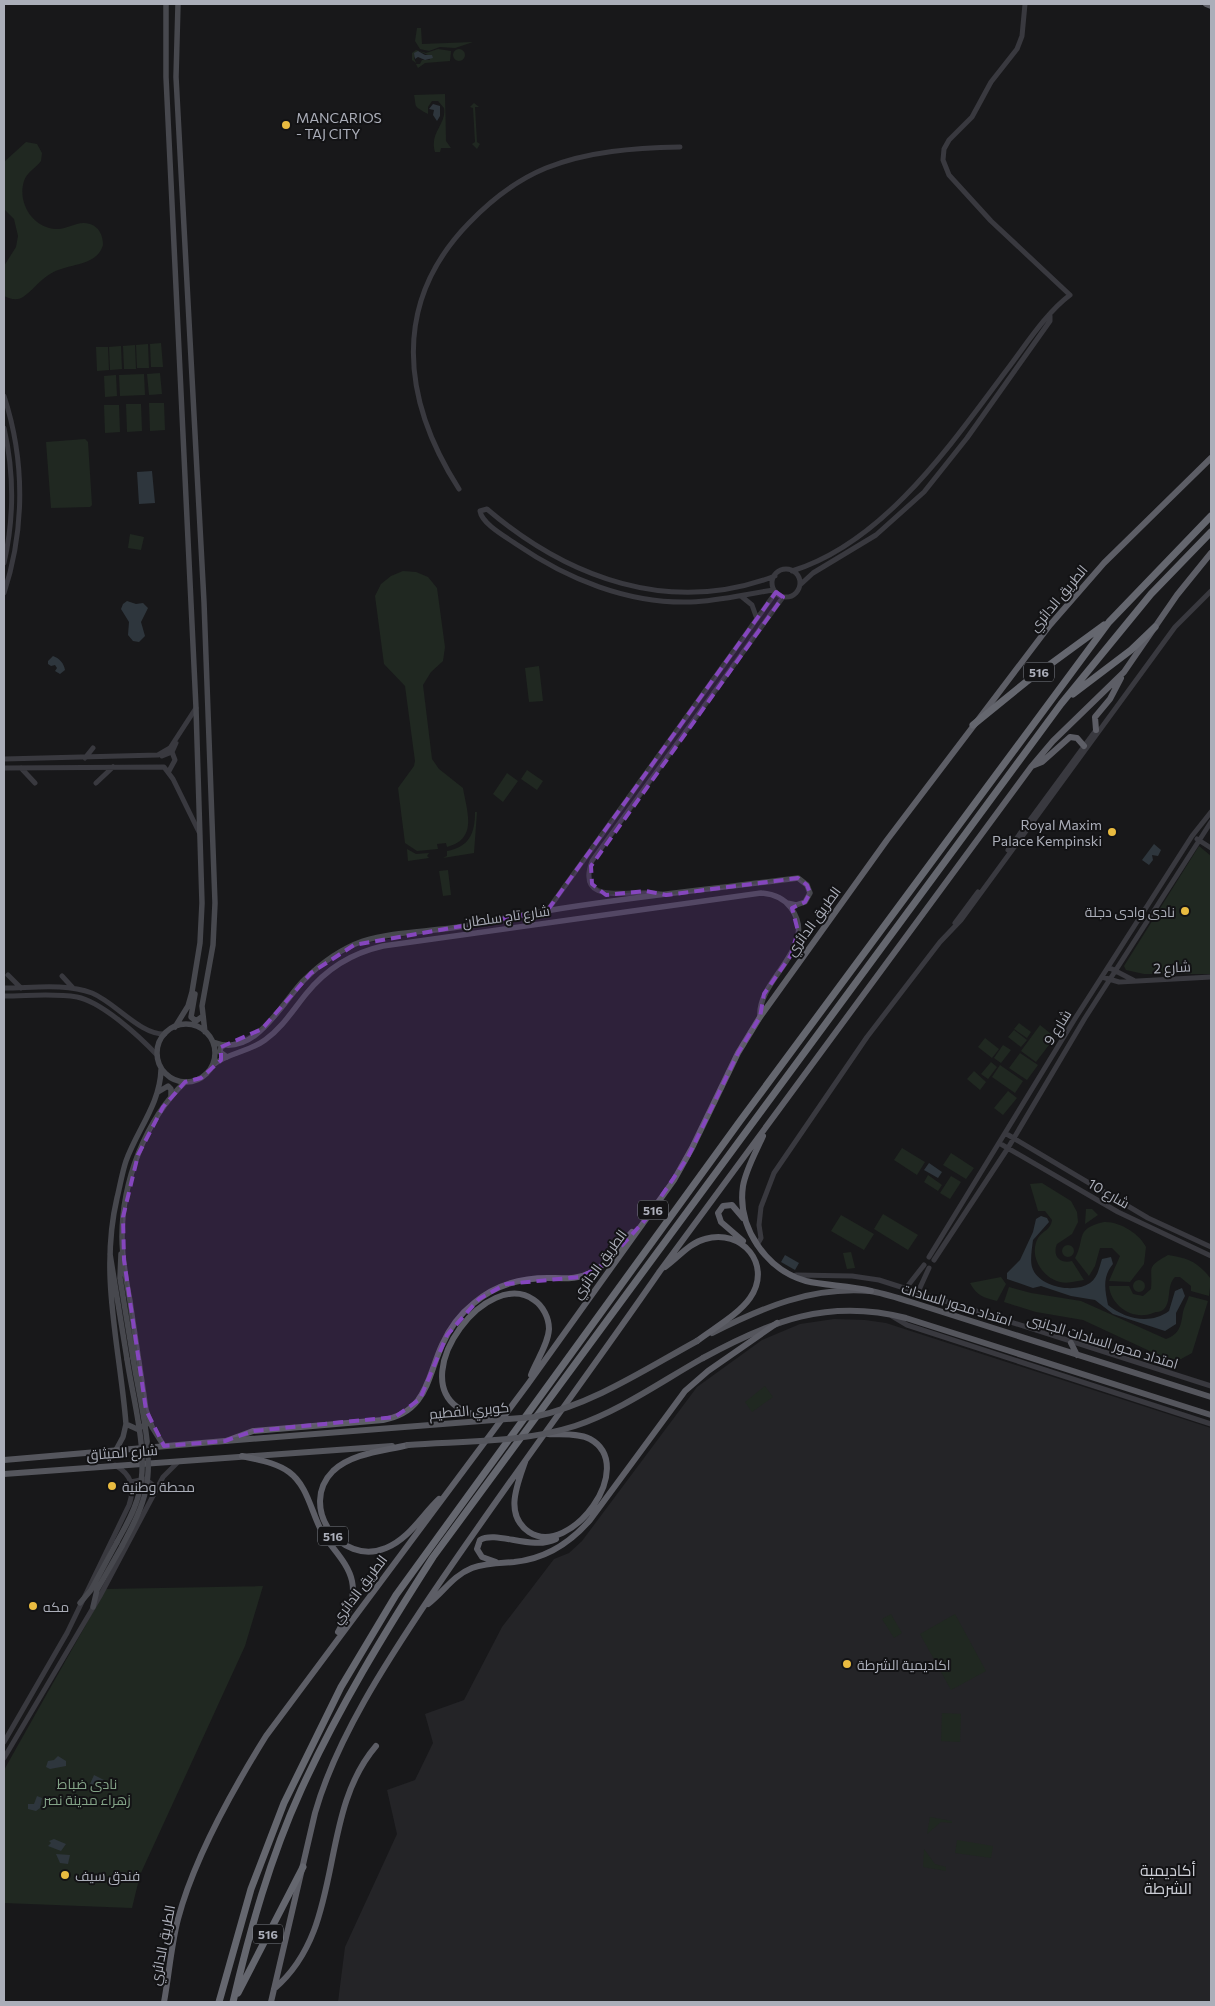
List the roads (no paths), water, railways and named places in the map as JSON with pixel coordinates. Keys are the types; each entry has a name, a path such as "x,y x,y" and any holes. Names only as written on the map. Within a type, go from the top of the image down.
{"highway":[{"path":"1206,4 1211,6"},
{"name":"الطريق الدائري","path":"164,2002 178,1919 195,1871 249,1763 321,1660 528,1384 646,1220 688,1156 738,1052 760,1017 846,896 1050,625 1104,563 1211,458"},
{"name":"الطريق الدائري","path":"219,2002 244,1911 284,1803 341,1687 396,1595 569,1354 1109,622 1211,516"},
{"name":"516","path":"233,2002 262,1896 301,1791 349,1695 397,1613 433,1557 1061,704 1151,594 1211,532"},
{"name":"516","path":"271,2002 319,1801 334,1764 388,1662 423,1608 526,1456 609,1345 660,1271 768,1123 1031,767 1053,741 1124,672 1187,581 1211,553"},
{"name":"516","path":"973,725 1026,682 1109,622"},
{"name":"516","path":"1061,704 1098,673 1131,650 1155,627"},
{"path":"1096,730 1095,717 1110,699 1124,672"},
{"path":"1031,767 1042,762 1070,737 1077,738 1084,746"},
{"name":"516","path":"768,1123 746,1177 742,1196 745,1221 757,1245 768,1259 785,1272 806,1281 848,1286 870,1291"},
{"path":"697,1341 743,1306 751,1297 756,1287 758,1275 754,1258 738,1235 721,1222 718,1213 727,1204 732,1204 745,1221"},
{"name":"516","path":"225,1441 253,1431 383,1420 402,1414 414,1405 423,1393 441,1346 452,1326 479,1298 496,1288 516,1281 580,1277 593,1272 605,1264 646,1220"},
{"name":"516","path":"660,1271 692,1245 703,1239 727,1237 739,1241 747,1247"},
{"name":"516","path":"497,1420 467,1412 450,1402 442,1384 443,1364 451,1341 473,1313 500,1295 523,1294 541,1307 549,1328 545,1343 528,1384"},
{"name":"516","path":"423,1608 459,1574 482,1565 542,1556 573,1538 590,1520 685,1391 708,1371 777,1323"},
{"path":"499,1563 479,1554 477,1548 480,1540 488,1537 523,1542 542,1543 552,1541 576,1524 601,1491 608,1474 604,1454 595,1443 583,1437 545,1433"},
{"name":"516","path":"408,1445 358,1457 333,1471 326,1483 321,1505 324,1521 335,1539 358,1551 371,1552 386,1548 405,1535 452,1486"},
{"name":"516","path":"242,1456 275,1464 293,1475 306,1492 323,1533 350,1575 353,1588 351,1607 321,1660"},
{"name":"516","path":"526,1456 514,1498 514,1511 517,1520 534,1535 549,1537 563,1534"},
{"path":"274,1990 302,1957 311,1942 324,1902 350,1789 361,1765 376,1746"},
{"name":"516","path":"233,2002 303,1866"}],"main road":[{"path":"166,4 166,77 196,708 202,913 191,1017 196,1021 203,1016"},
{"path":"178,4 176,77 204,602 215,903 213,945 203,1016 205,1032"},
{"name":"شارع تاج سلطان","path":"213,1065 264,1041 282,1026 307,993 325,974 348,958 370,949 761,893 774,895 786,902 798,905 808,898 809,888 798,878 547,910 432,931 376,938 354,945 332,957 298,986 274,1019 262,1029 240,1042 225,1045"},
{"path":"760,1017 764,994 791,955 798,926 794,913 786,902"},
{"path":"116,1450 124,1437 126,1424 110,1294 109,1250 114,1211 126,1161 158,1092 161,1070 157,1055 158,1044 164,1034 175,1026 188,1006 194,984"},
{"path":"161,1070 172,1079 185,1082 201,1078 213,1065 215,1054 213,1042 205,1032 191,1025 175,1026"},
{"path":"213,1042 225,1045"},
{"path":"225,1045 221,1047 220,1052 227,1058"},
{"path":"93,1607 97,1590 136,1504 142,1471 120,1278 123,1217 134,1169 146,1137 171,1096 185,1082"},
{"path":"158,1092 168,1086 171,1089 171,1096"},
{"path":"122,1248 150,1421 164,1446"},
{"path":"109,1250 130,1358"},
{"name":"امتداد محور السادات","path":"697,1341 754,1312 786,1300 828,1292 870,1291 911,1302 1211,1397"},
{"name":"امتداد محور السادات","path":"545,1433 601,1416 745,1335 777,1323 832,1310 888,1313 1211,1415"},
{"name":"كوبري الفطيم","path":"225,1441 534,1417 562,1410 594,1397 697,1341"},
{"path":"1071,1343 1077,1355"},
{"path":"126,1424 140,1428 150,1421"},
{"path":"242,1456 408,1445 545,1433"},
{"name":"شارع الميثاق","path":"4,1460 225,1441"},
{"name":"شارع الميثاق","path":"4,1474 242,1456"},
{"path":"80,1603 91,1590 119,1544"}],"street":[{"path":"1025,4 1022,36 1017,49 991,82 972,117 949,140 944,149 942,160 949,175 991,221 1070,295 1050,316 1045,318 942,455 910,492 845,544 811,564 792,571 781,570 775,576 772,583 775,591 783,596 795,594 800,585 813,573 876,535 924,492 972,430 1050,321 1050,316"},
{"path":"459,489 440,457 428,430 421,406 414,366 414,335 419,306 429,277 440,257 466,226 494,199 518,183 545,169 605,152 680,147"},
{"path":"4,396 17,453 19,518 14,553 4,593"},
{"path":"4,428 11,479 11,517 4,563"},
{"path":"775,576 742,586 702,592 662,591 627,585 591,574 568,564 517,534 488,509 484,508 480,511 490,524 530,554 564,573 599,587 638,597 676,602 705,601 775,591"},
{"path":"11,517 19,518"},
{"path":"792,571 798,576 800,585"},
{"path":"547,910 757,619 775,591"},
{"path":"757,1245 761,1238 759,1225 762,1207 774,1173 867,1037 954,926 1178,623 1211,592"},
{"path":"742,596 752,605 757,619"},
{"path":"666,896 646,891 610,895 599,892 590,881 592,861 783,596"},
{"path":"4,759 154,755 168,751 196,708"},
{"path":"1028,826 1084,746 1114,709"},
{"path":"169,771 175,760 172,752 176,738"},
{"path":"85,758 93,748"},
{"path":"154,755 166,756 172,752"},
{"path":"143,766 144,756"},
{"path":"4,768 160,766 169,771 199,832"},
{"path":"96,784 113,767"},
{"path":"21,768 35,783"},
{"name":"شارع 9","path":"1211,812 1192,836 1076,1017 978,1176 931,1259 1014,1139 1126,954 1211,822"},
{"path":"1192,836 1211,848"},
{"path":"1119,950 1126,954"},
{"name":"شارع 2","path":"1108,967 1134,980"},
{"path":"8,975 21,988"},
{"path":"62,976 73,988"},
{"name":"شارع 2","path":"1102,977 1110,981 1211,977"},
{"path":"4,988 73,988 99,997 151,1032 164,1034"},
{"path":"53,988 53,995"},
{"path":"4,996 53,995 89,1001 100,1007 128,1029 157,1055"},
{"path":"1076,1017 1084,1022"},
{"path":"128,1029 134,1021"},
{"name":"شارع 10","path":"1004,1134 1148,1218 1211,1247"},
{"name":"شارع 10","path":"999,1143 1124,1215 1211,1256"},
{"path":"978,1176 986,1181"},
{"path":"906,1288 926,1267 918,1292"},
{"name":"امتداد محور السادات الجانبى","path":"785,1272 808,1276 859,1277 906,1288 1071,1343 1211,1386"},
{"path":"888,1313 907,1325 1211,1424"},
{"path":"4,1758 93,1607 157,1488 168,1470 182,1460"},
{"path":"4,1742 67,1633 129,1505 133,1490 131,1482 125,1472 114,1465"},
{"path":"131,1482 145,1478 157,1488"},
{"path":"36,1686 44,1690"}],"place":[{"name":"MANCARIOS - TAJ CITY","path":"286,125"},
{"name":"Royal Maxim Palace Kempinski","path":"1112,832"},
{"name":"نادى وادى دجلة","path":"1185,911"},
{"name":"محطة وطنية","path":"112,1486"},
{"name":"مكه","path":"33,1606"},
{"name":"اكاديمية الشرطة","path":"847,1664"},
{"name":"فندق سيف","path":"65,1875"}],"district":[{"name":"أكاديمية الشرطة","path":"1168,1878"}],"park label":[{"name":"نادى ضباط زهراء مدينة نصر","path":"87,1792"}]}
